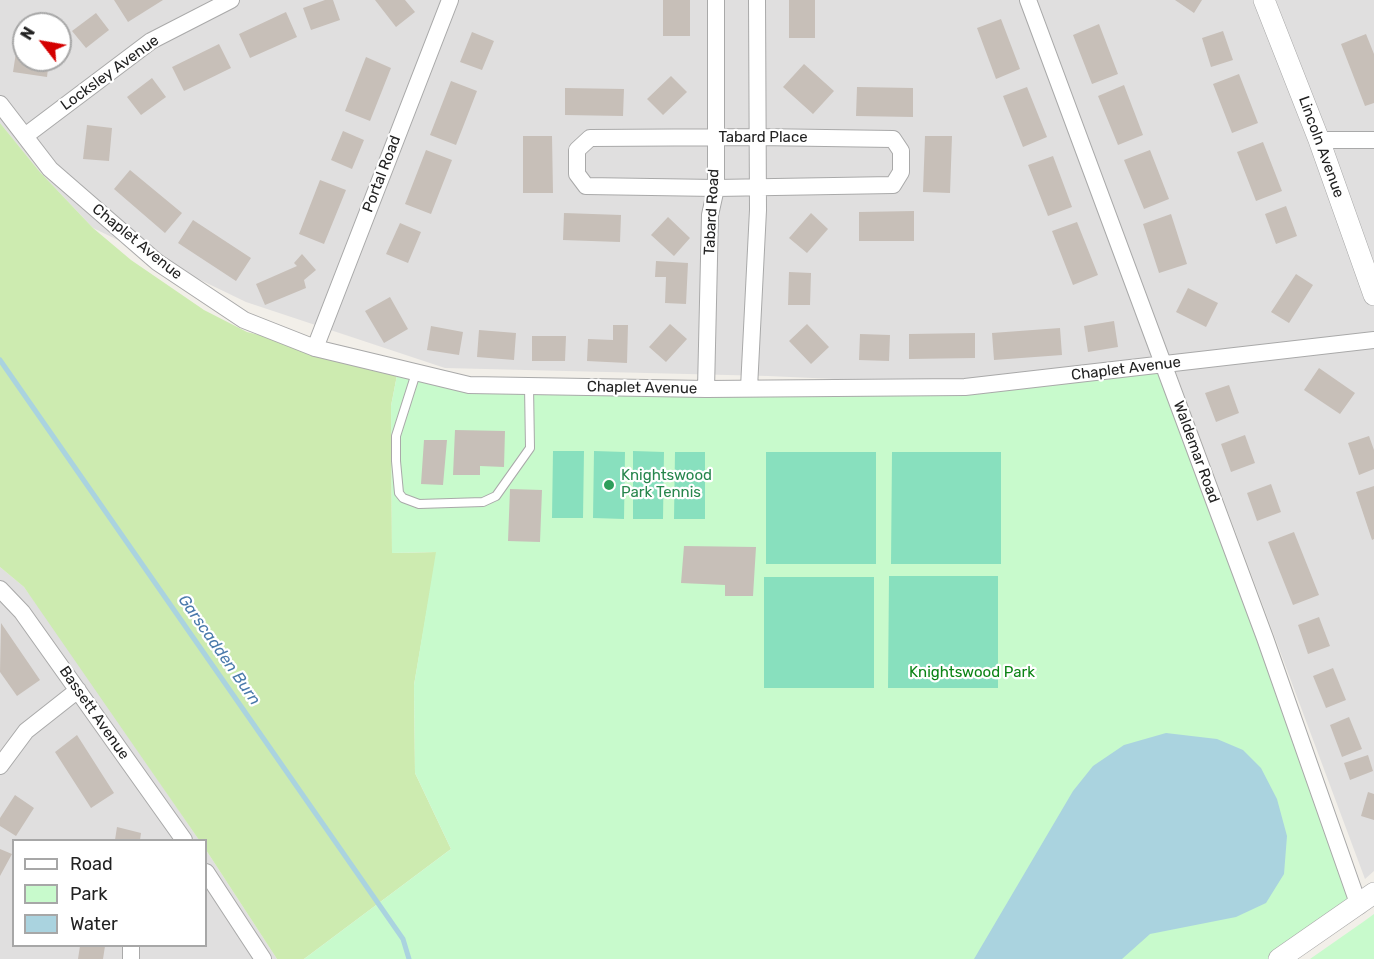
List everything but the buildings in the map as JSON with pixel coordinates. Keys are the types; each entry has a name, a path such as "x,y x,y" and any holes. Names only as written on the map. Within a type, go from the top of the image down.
{"street":[{"name":"Locksley Avenue","path":"25,136 150,41 231,0"},
{"name":"Portal Road","path":"315,348 450,0"},
{"name":"Tabard Road","path":"706,389 710,215 716,188 714,138 716,0"},
{"path":"749,388 758,186 757,0"},
{"name":"Waldemar Road","path":"1029,0 1265,638 1366,899"},
{"name":"Lincoln Avenue","path":"1264,0 1319,140 1374,295"},
{"name":"Chaplet Avenue","path":"0,104 50,169 158,262 244,320 315,348 469,385 706,389 965,387 1374,340"},
{"name":"Tabard Place","path":"590,138 714,138 893,139 901,151 901,172 893,185 716,188 586,186 577,174 577,150 590,138"},
{"path":"1319,140 1374,140"},
{"name":"Bassett Avenue","path":"0,589 22,612 183,839"},
{"path":"0,766 27,731 78,690"},
{"path":"207,874 262,959"},
{"path":"1279,959 1366,899"}],"lane":[{"path":"416,374 396,436 399,493 403,498 419,504 483,502 496,496 530,448 529,386"}],"shaded area":[{"path":"0,0 1374,0 1374,871 1365,879 1175,370 947,384 768,376 445,368 246,302 93,228 39,171 0,123"},
{"path":"0,567 24,587 54,627 198,839 12,839 12,947 207,947 207,852 277,959 0,959"}],"green space":[{"path":"0,123 39,171 93,228 131,260 204,310 247,332 398,370 391,406 392,553 437,552 414,685 415,773 451,849 304,959 277,959 207,852 207,839 198,839 24,587 0,567"},
{"name":"Knightswood Park","path":"1163,364 1359,906 1279,959 304,959 451,849 415,773 414,685 436,552 392,553 391,406 398,370 469,385 965,387"},
{"path":"553,451 584,451 583,518 552,518"},
{"name":"Knightswood Park Tennis","path":"594,451 625,452 624,519 593,518"},
{"path":"633,451 664,452 663,519 633,519"},
{"path":"675,452 705,452 705,519 674,519"},
{"path":"766,452 876,452 876,564 766,564"},
{"path":"892,452 1001,452 1001,564 891,564"},
{"path":"889,576 998,576 998,688 888,688"},
{"path":"764,577 874,577 874,688 764,688"},
{"path":"1374,914 1374,959 1310,959 1363,922"}],"water":[{"path":"1166,733 1217,739 1243,750 1261,768 1277,799 1287,836 1284,874 1266,903 1236,917 1150,934 1122,959 974,959 1073,791 1093,766 1124,745"}],"waterway":[{"name":"Garscadden Burn","path":"0,360 403,939 409,959"}],"place":[{"name":"Knightswood Park Tennis","path":"609,485"}]}
